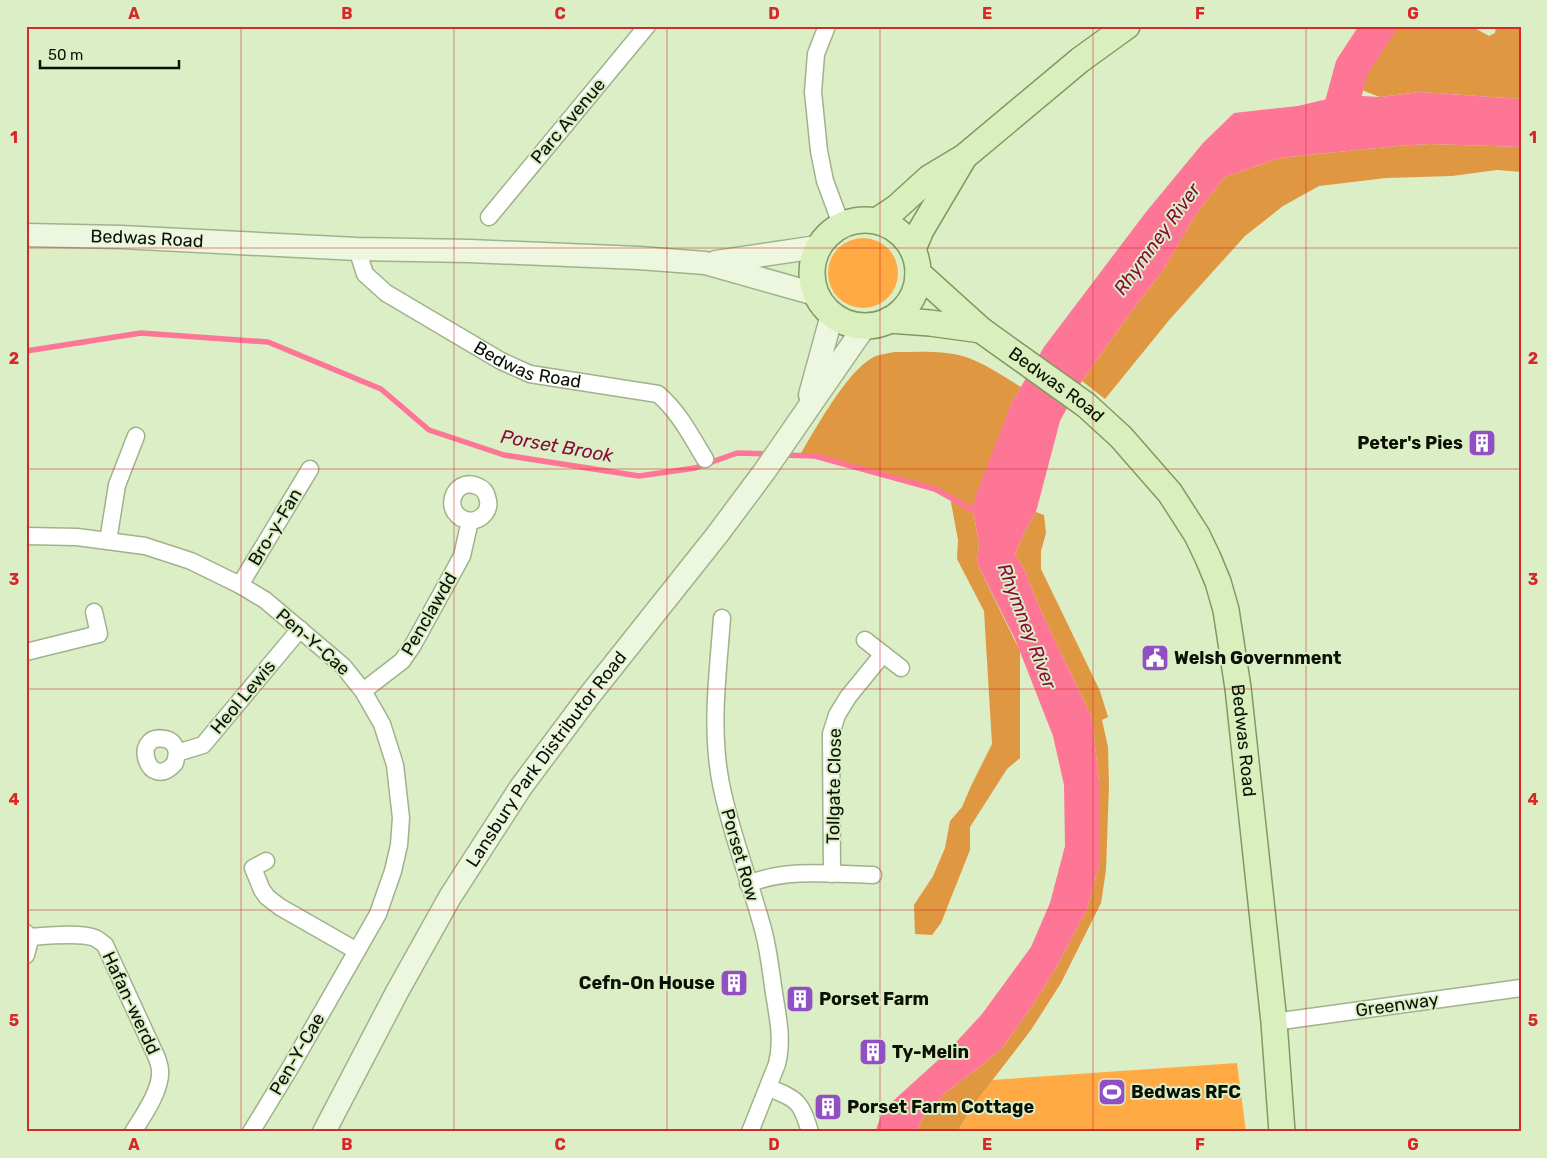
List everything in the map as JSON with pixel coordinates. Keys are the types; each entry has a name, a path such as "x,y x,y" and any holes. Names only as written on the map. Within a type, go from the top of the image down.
{"main road":[{"path":"878,220 896,208 929,178 964,157 1080,60 1127,26"},
{"path":"913,249 921,230 964,157"},
{"path":"859,219 878,220 892,226 904,236 913,249 917,260 916,287 910,300 901,312 878,325 848,324 832,315 815,294 811,278 812,262 817,247 827,234 841,224 859,219"},
{"name":"Bedwas Road","path":"918,273 981,330 1086,405 1121,437 1170,493 1208,558 1218,582 1226,610 1238,688 1274,1022 1282,1132"},
{"name":"Bedwas Road","path":"889,320 981,330"}],"street":[{"name":"Parc Avenue","path":"489,217 647,26"},
{"path":"827,26 816,54 813,92 819,151 826,181 841,224"},
{"name":"Bedwas Road","path":"26,235 120,237 357,249 469,251 639,258 705,263"},
{"path":"705,263 817,247"},
{"name":"Bedwas Road","path":"357,249 365,274 386,293 502,361 530,374 658,394 679,417 705,459"},
{"path":"705,263 815,294"},
{"name":"Lansbury Park Distributor Road","path":"806,410 832,315"},
{"name":"Lansbury Park Distributor Road","path":"324,1132 397,992 450,897 520,787 589,696 717,535 764,472 866,326"},
{"path":"108,541 117,486 136,436"},
{"name":"Bro-y-Fan","path":"240,585 310,469"},
{"name":"Penclawdd","path":"364,691 402,661 413,645 462,556 470,521"},
{"name":"Pen-Y-Cae","path":"26,536 77,537 145,546 204,566 240,585 265,600 343,666 364,691 382,724 394,765 401,818 399,845 393,870 378,914 251,1132"},
{"path":"26,652 99,634 94,612"},
{"name":"Porset Row","path":"722,618 715,711 716,742 721,785 731,826 764,932 780,1030 780,1054 769,1088 750,1132"},
{"name":"Heol Lewis","path":"178,752 203,745 300,629"},
{"path":"865,640 901,668"},
{"name":"Tollgate Close","path":"832,874 832,734 837,715 848,697 883,654"},
{"path":"266,860 253,868 267,897 280,907 357,951"},
{"path":"748,884 775,875 874,875"},
{"name":"Hafan-werdd","path":"26,955 29,944 27,935 86,936 95,938 105,945 157,1058 160,1070 159,1085 133,1132"},
{"name":"Greenway","path":"1274,1022 1521,988"},
{"path":"769,1088 798,1103 802,1108 810,1132"}],"shaded area":[{"path":"1391,26 1471,26 1489,36 1495,33 1496,26 1521,26 1521,99 1420,92 1380,97 1364,91 1357,80 1367,60"},
{"path":"1430,144 1521,147 1521,172 1497,170 1452,176 1386,178 1319,186 1283,206 1245,236 1170,319 1105,399 1082,381 1162,272 1196,214 1225,177 1279,158"},
{"path":"863,238 882,244 892,254 898,273 892,292 882,302 863,308 844,302 834,292 828,273 834,254 844,244"},
{"path":"895,352 940,352 966,357 1021,387 1011,404 973,510 979,544 977,563 1020,651 1020,758 1007,769 970,827 970,850 941,923 932,935 915,934 914,905 933,876 945,848 950,821 962,807 992,744 984,611 957,559 958,540 950,497 935,489 815,456 800,455 834,400 855,373 866,362 876,356"},
{"path":"1036,512 1044,515 1046,533 1041,551 1041,569 1100,691 1108,717 1102,720 1108,747 1109,785 1106,870 1101,903 1061,983 1031,1030 974,1104 957,1132 917,1132 922,1119 945,1093 1003,1047 1032,1006 1056,968 1087,909 1099,866 1099,782 1092,718 1040,609 1025,571 1015,554"},
{"name":"Bedwas RFC","path":"1237,1063 1246,1132 957,1132 974,1104 992,1080"}],"water":[{"name":"Rhymney River","path":"1420,92 1521,99 1521,147 1430,144 1397,146 1279,158 1225,177 1196,214 1162,272 1082,381 1060,421 1036,512 1015,554 1025,571 1040,609 1092,718 1099,782 1099,866 1087,909 1056,968 1003,1047 945,1093 922,1119 917,1132 875,1132 883,1110 947,1052 982,1014 1031,947 1050,903 1065,846 1064,785 1053,736 1015,639 977,563 979,544 973,510 975,497 1011,404 1044,347 1146,212 1203,143 1234,113 1298,106 1344,95 1380,97"}],"waterway":[{"path":"1337,122 1352,67 1379,26"},
{"name":"Porset Brook","path":"26,351 141,333 268,342 381,389 429,430 504,455 639,476 695,468 737,453 769,454"},
{"name":"Porset Brook","path":"783,455 815,456 935,489 979,512"}],"place":[{"name":"Peter's Pies","path":"1482,443"},
{"name":"Welsh Government","path":"1155,658"},
{"name":"Cefn-On House","path":"734,983"},
{"name":"Porset Farm","path":"800,999"},
{"name":"Ty-Melin","path":"873,1052"},
{"name":"Bedwas RFC","path":"1112,1092"},
{"name":"Porset Farm Cottage","path":"828,1107"}]}
